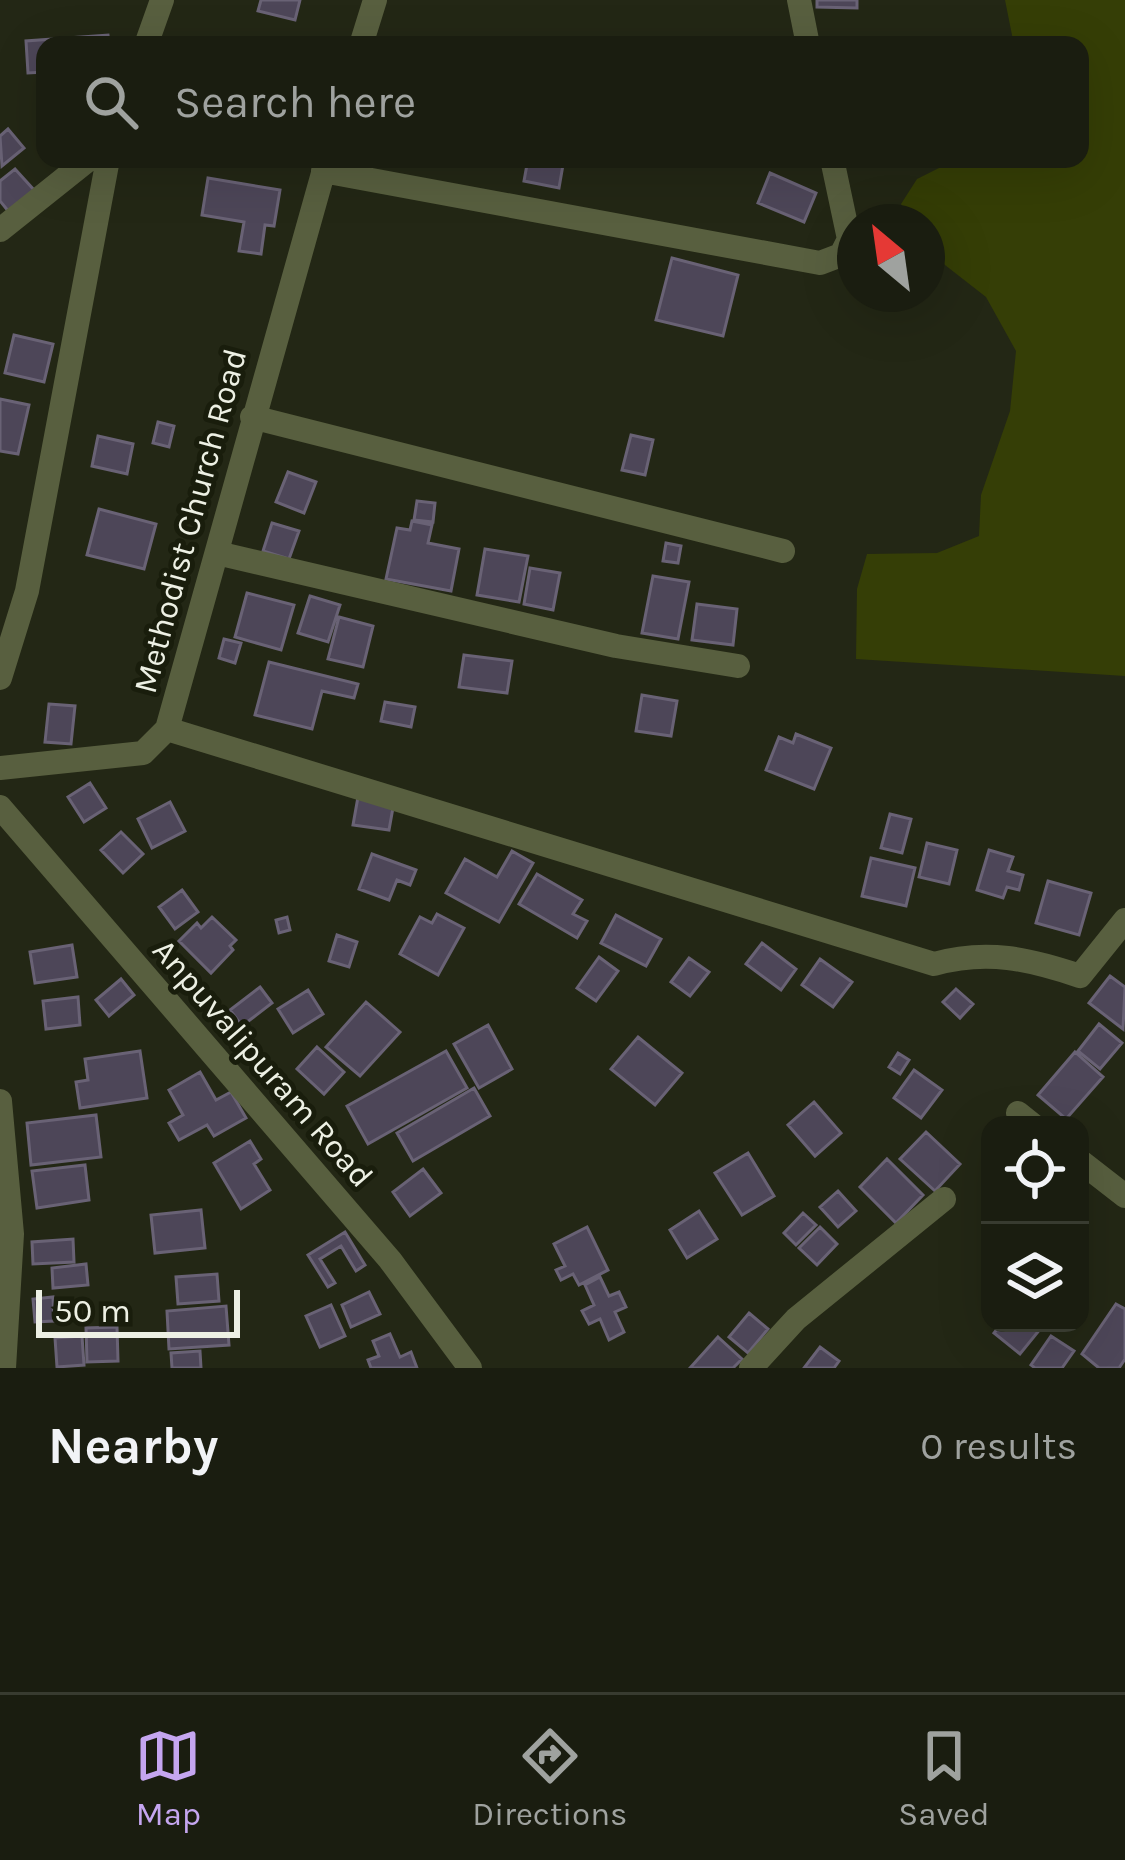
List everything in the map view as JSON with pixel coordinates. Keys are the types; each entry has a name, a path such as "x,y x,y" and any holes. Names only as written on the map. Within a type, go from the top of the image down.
{"street":[{"path":"149,36 162,0"},
{"path":"364,36 375,0"},
{"path":"799,0 806,36"},
{"path":"0,230 78,168"},
{"path":"0,678 27,591 106,168"},
{"name":"Methodist Church Road","path":"0,768 143,753 167,729 324,168"},
{"path":"340,168 820,262 841,255 849,239 834,168"},
{"path":"252,417 783,551"},
{"path":"217,554 616,646 738,666"},
{"path":"167,729 934,964 966,955 997,955 1080,976 1125,920"},
{"name":"Anpuvalipuram Road","path":"0,807 390,1260 470,1368"},
{"path":"0,1101 12,1234 4,1368"},
{"path":"1089,1168 1125,1196"},
{"path":"751,1368 796,1318 944,1198"}],"green space":[{"path":"1005,0 1125,0 1125,676 856,659 857,589 867,554 937,553 979,536 981,495 1010,411 1016,351 986,297 945,265 945,204 901,204 917,179 939,168 1089,168 1089,36 1012,36"}],"building":[{"path":"261,0 300,0 295,20 258,11"},
{"path":"817,0 857,0 857,8 817,7"},
{"path":"36,40 36,73 28,73 26,41"},
{"path":"8,129 24,148 2,166 0,136"},
{"path":"526,168 562,168 559,188 524,181"},
{"path":"15,169 34,190 9,212 0,201 0,181"},
{"path":"770,173 816,193 804,222 758,203"},
{"path":"208,178 280,190 274,226 265,225 261,254 239,251 244,222 202,215"},
{"path":"672,258 738,275 723,336 656,320"},
{"path":"14,335 53,344 44,382 5,373"},
{"path":"0,399 29,405 18,454 0,451"},
{"path":"158,422 174,426 169,447 153,443"},
{"path":"631,435 653,440 645,475 622,470"},
{"path":"98,436 133,444 127,474 92,466"},
{"path":"288,472 316,482 304,513 276,502"},
{"path":"417,501 435,503 433,522 414,520"},
{"path":"99,509 156,524 144,569 87,555"},
{"path":"412,521 432,525 428,543 459,549 451,591 386,579 397,528 410,530"},
{"path":"272,523 299,531 289,559 263,551"},
{"path":"666,543 681,546 678,563 663,561"},
{"path":"485,549 528,556 519,602 477,595"},
{"path":"530,568 560,573 553,610 524,604"},
{"path":"653,576 689,582 678,639 642,633"},
{"path":"247,593 294,605 281,650 235,637"},
{"path":"310,596 340,605 328,642 298,633"},
{"path":"697,604 737,609 733,645 692,640"},
{"path":"339,617 373,626 363,667 328,659"},
{"path":"224,639 241,643 235,663 219,658"},
{"path":"464,655 512,661 507,693 459,687"},
{"path":"269,662 358,684 354,698 322,691 312,729 255,715"},
{"path":"642,695 677,701 671,736 636,731"},
{"path":"385,702 415,707 411,727 381,721"},
{"path":"49,704 75,706 71,744 45,742"},
{"path":"796,734 831,748 814,789 766,770 779,737 793,743"},
{"path":"90,783 106,808 84,822 68,797"},
{"path":"358,797 394,802 389,830 353,825"},
{"path":"170,802 185,831 152,848 138,819"},
{"path":"890,814 911,819 902,853 881,848"},
{"path":"121,832 143,854 123,873 101,850"},
{"path":"927,843 957,850 949,884 919,877"},
{"path":"989,850 1013,857 1008,871 1023,875 1019,890 1007,887 1003,898 977,890"},
{"path":"512,851 533,863 499,922 446,893 465,859 497,877"},
{"path":"372,854 416,870 410,885 397,880 389,900 359,889"},
{"path":"871,858 915,868 906,906 862,896"},
{"path":"537,874 582,900 573,914 587,921 577,938 519,904"},
{"path":"1048,881 1091,893 1079,935 1036,923"},
{"path":"182,890 198,912 175,929 159,907"},
{"path":"437,914 464,928 438,975 400,954 420,917 432,923"},
{"path":"616,915 661,939 646,966 601,943"},
{"path":"212,917 236,940 230,946 233,950 211,973 179,941 197,923 201,928"},
{"path":"287,917 290,930 279,933 276,920"},
{"path":"337,935 357,942 349,967 329,961"},
{"path":"762,943 796,969 781,990 746,964"},
{"path":"72,945 77,977 35,983 30,952"},
{"path":"599,957 618,971 596,1001 577,988"},
{"path":"689,958 709,972 690,996 671,982"},
{"path":"820,959 852,982 833,1007 802,985"},
{"path":"1110,976 1125,987 1123,1029 1089,1003"},
{"path":"121,979 134,995 109,1016 96,1000"},
{"path":"260,987 272,1003 242,1026 230,1010"},
{"path":"956,989 973,1004 960,1018 943,1002"},
{"path":"308,990 323,1014 293,1033 278,1009"},
{"path":"78,997 80,1025 46,1029 43,1001"},
{"path":"366,1002 400,1032 360,1076 326,1047"},
{"path":"1099,1024 1122,1043 1100,1069 1078,1051"},
{"path":"488,1025 512,1069 479,1088 454,1044"},
{"path":"638,1037 682,1073 655,1105 611,1069"},
{"path":"317,1047 344,1072 324,1094 297,1069"},
{"path":"140,1051 147,1098 80,1108 76,1082 88,1080 85,1059"},
{"path":"446,1051 467,1088 368,1144 347,1106"},
{"path":"1075,1052 1103,1077 1069,1116 1038,1095"},
{"path":"898,1053 909,1060 900,1074 889,1067"},
{"path":"914,1070 942,1090 921,1118 894,1098"},
{"path":"200,1072 216,1100 231,1092 246,1118 214,1136 207,1125 179,1140 169,1123 183,1115 169,1090"},
{"path":"474,1088 490,1116 413,1161 397,1133"},
{"path":"814,1102 841,1133 815,1156 788,1125"},
{"path":"96,1115 101,1157 31,1165 27,1123"},
{"path":"926,1132 960,1164 935,1191 900,1159"},
{"path":"250,1141 261,1159 254,1164 270,1190 241,1209 214,1163"},
{"path":"748,1153 774,1196 742,1215 715,1173"},
{"path":"887,1159 923,1195 896,1223 860,1187"},
{"path":"85,1165 89,1200 37,1208 32,1171"},
{"path":"423,1169 441,1193 410,1216 393,1192"},
{"path":"838,1191 856,1211 838,1227 820,1207"},
{"path":"201,1210 205,1248 155,1253 151,1215"},
{"path":"699,1211 717,1239 687,1258 670,1230"},
{"path":"803,1213 816,1225 796,1245 784,1233"},
{"path":"587,1227 608,1270 579,1285 573,1274 561,1280 556,1270 565,1266 554,1244"},
{"path":"820,1227 837,1244 817,1265 799,1248"},
{"path":"345,1232 365,1265 356,1271 341,1246 320,1259 335,1283 328,1287 308,1255"},
{"path":"73,1239 74,1262 33,1264 32,1242"},
{"path":"86,1264 88,1285 53,1288 52,1268"},
{"path":"217,1274 219,1301 178,1304 176,1277"},
{"path":"600,1277 609,1296 619,1292 626,1307 615,1312 624,1332 609,1340 600,1319 589,1324 582,1311 594,1305 585,1285"},
{"path":"369,1292 380,1314 351,1327 342,1305"},
{"path":"53,1297 54,1321 35,1322 33,1299"},
{"path":"1116,1304 1125,1309 1125,1359 1119,1368 1099,1368 1082,1354"},
{"path":"331,1305 345,1336 320,1347 306,1316"},
{"path":"226,1306 229,1345 169,1349 167,1311"},
{"path":"749,1313 768,1329 748,1353 729,1337"},
{"path":"117,1327 118,1361 87,1362 86,1328"},
{"path":"995,1332 1038,1332 1020,1354"},
{"path":"390,1334 400,1357 411,1352 417,1368 371,1368 368,1360 379,1356 373,1341"},
{"path":"82,1336 84,1365 57,1367 55,1338"},
{"path":"1051,1336 1074,1351 1062,1368 1035,1368 1031,1365"},
{"path":"718,1337 742,1359 733,1368 690,1368"},
{"path":"820,1347 839,1361 834,1368 804,1368"},
{"path":"200,1351 201,1368 172,1368 171,1353"}]}
